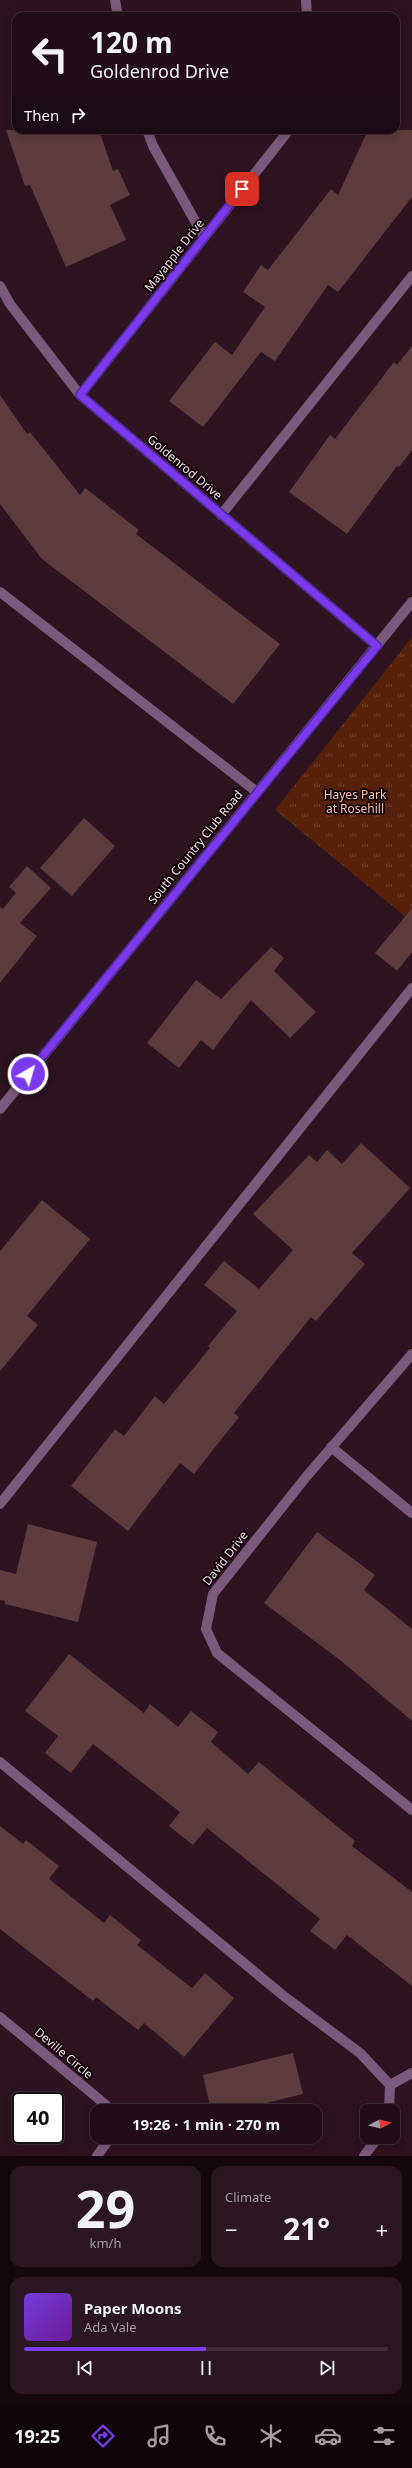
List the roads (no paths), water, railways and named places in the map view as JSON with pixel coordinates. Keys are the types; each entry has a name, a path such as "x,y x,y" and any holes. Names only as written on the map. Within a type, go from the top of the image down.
{"street":[{"path":"115,0 117,12"},
{"path":"306,0 307,12"},
{"path":"149,134 153,146 204,237"},
{"name":"Mayapple Drive","path":"80,395 286,134"},
{"path":"221,515 412,276"},
{"name":"Goldenrod Drive","path":"0,286 10,304 80,395 377,646"},
{"path":"0,592 257,792"},
{"name":"South Country Club Road","path":"0,1110 412,602"},
{"path":"0,1504 412,988"},
{"name":"David Drive","path":"412,1354 331,1447 213,1594 206,1629 216,1653 412,1810"},
{"path":"331,1447 412,1513"},
{"path":"0,1762 285,1997 360,2052 390,2085 389,2104"},
{"name":"Deville Circle","path":"0,2017 105,2104"},
{"path":"390,2085 412,2073"},
{"path":"96,2156 105,2144"},
{"path":"364,2156 373,2144"}],"park label":[{"name":"Hayes Park at Rosehill","path":"355,801"}]}
